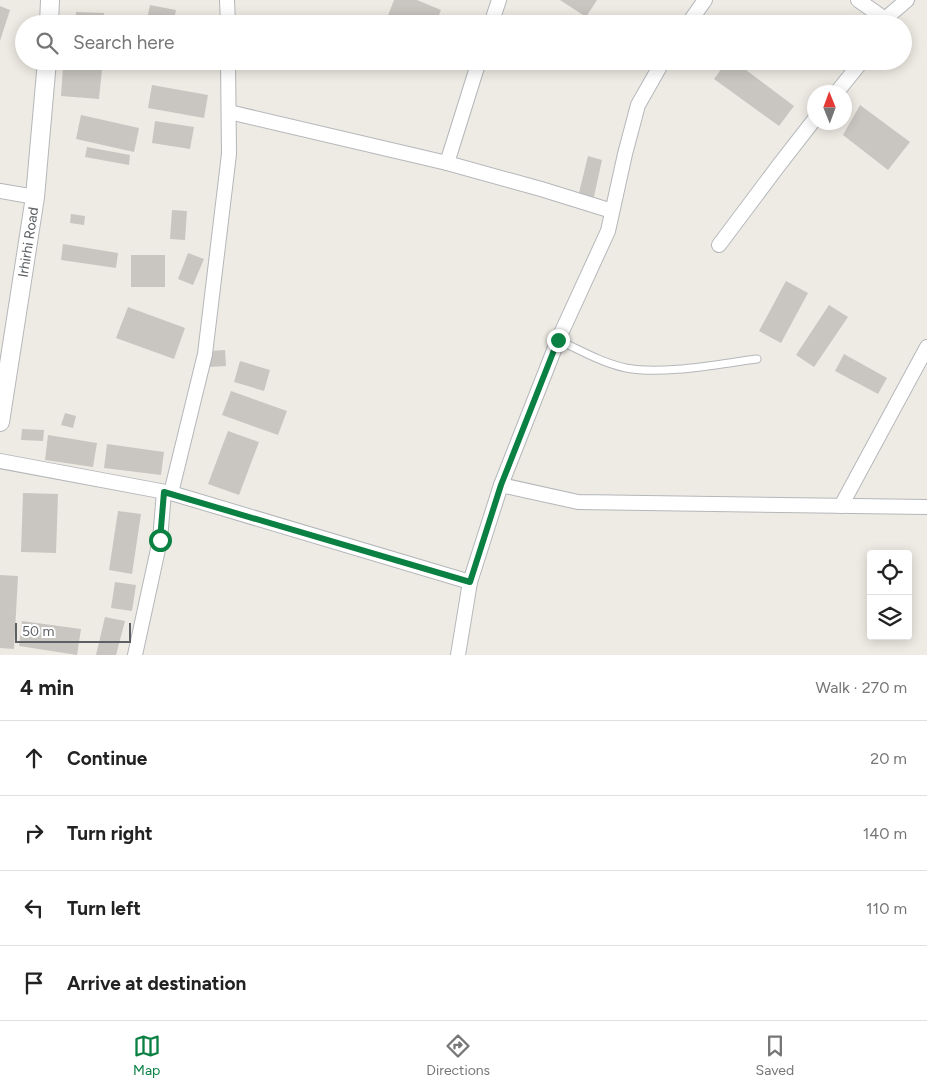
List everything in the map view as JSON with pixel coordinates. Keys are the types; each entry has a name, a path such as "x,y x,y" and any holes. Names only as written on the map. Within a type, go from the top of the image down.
{"street":[{"path":"49,15 50,0"},
{"path":"227,0 228,15"},
{"path":"494,15 499,0"},
{"path":"694,15 705,0"},
{"path":"858,0 877,15"},
{"path":"890,15 906,0"},
{"name":"Irhirhi Road","path":"0,422 35,197 47,70"},
{"path":"135,655 160,540 168,492 205,354 230,154 228,70"},
{"path":"447,163 476,70"},
{"path":"458,655 470,582 501,485 558,340 608,230 638,105 658,70"},
{"path":"843,85 855,70"},
{"path":"229,112 447,163 540,189 612,212"},
{"path":"719,245 807,129"},
{"path":"0,191 35,197"},
{"path":"841,506 927,347"},
{"path":"0,461 168,492 470,582"},
{"path":"501,485 578,502 927,507"}],"lane":[{"path":"558,340 605,362 626,368 646,370 674,369 757,359"}],"building":[{"path":"394,0 417,0 441,10 439,15 388,15"},
{"path":"560,0 597,0 587,15 583,15"},
{"path":"150,5 176,10 175,15 148,15"},
{"path":"0,6 10,10 0,41"},
{"path":"76,12 104,13 104,15 76,15"},
{"path":"63,70 102,70 99,99 61,96"},
{"path":"720,70 746,70 794,106 779,126 714,79"},
{"path":"152,85 208,95 204,118 148,108"},
{"path":"860,105 910,142 888,170 843,135 846,130 852,130 852,119"},
{"path":"81,115 139,128 134,152 76,139"},
{"path":"155,121 194,127 190,149 152,143"},
{"path":"87,147 130,155 129,165 85,157"},
{"path":"588,156 602,160 593,201 578,197"},
{"path":"172,210 187,211 185,240 170,239"},
{"path":"71,214 85,216 84,225 70,223"},
{"path":"63,244 118,253 116,268 61,260"},
{"path":"188,253 204,259 193,285 178,279"},
{"path":"131,255 165,255 165,287 131,287"},
{"path":"786,281 808,293 781,343 759,331"},
{"path":"829,305 848,317 814,367 796,355"},
{"path":"128,307 185,328 174,359 116,338"},
{"path":"225,350 226,366 210,367 209,351"},
{"path":"844,354 887,378 878,394 835,371"},
{"path":"240,361 270,370 264,391 234,382"},
{"path":"231,391 287,411 278,435 222,415"},
{"path":"65,413 76,416 73,428 61,425"},
{"path":"22,429 44,430 43,441 21,440"},
{"path":"228,431 259,442 239,495 208,484"},
{"path":"48,435 97,443 93,467 45,460"},
{"path":"107,444 164,452 161,475 104,468"},
{"path":"23,493 58,494 56,553 21,552"},
{"path":"118,511 141,514 132,574 109,570"},
{"path":"0,575 18,576 14,649 0,648"},
{"path":"115,582 136,585 132,611 111,608"},
{"path":"105,617 125,621 116,655 96,655"},
{"path":"22,621 81,629 77,655 19,646"}],"route":[{"path":"160,540 164,492 470,582 501,485 558,340"}]}
